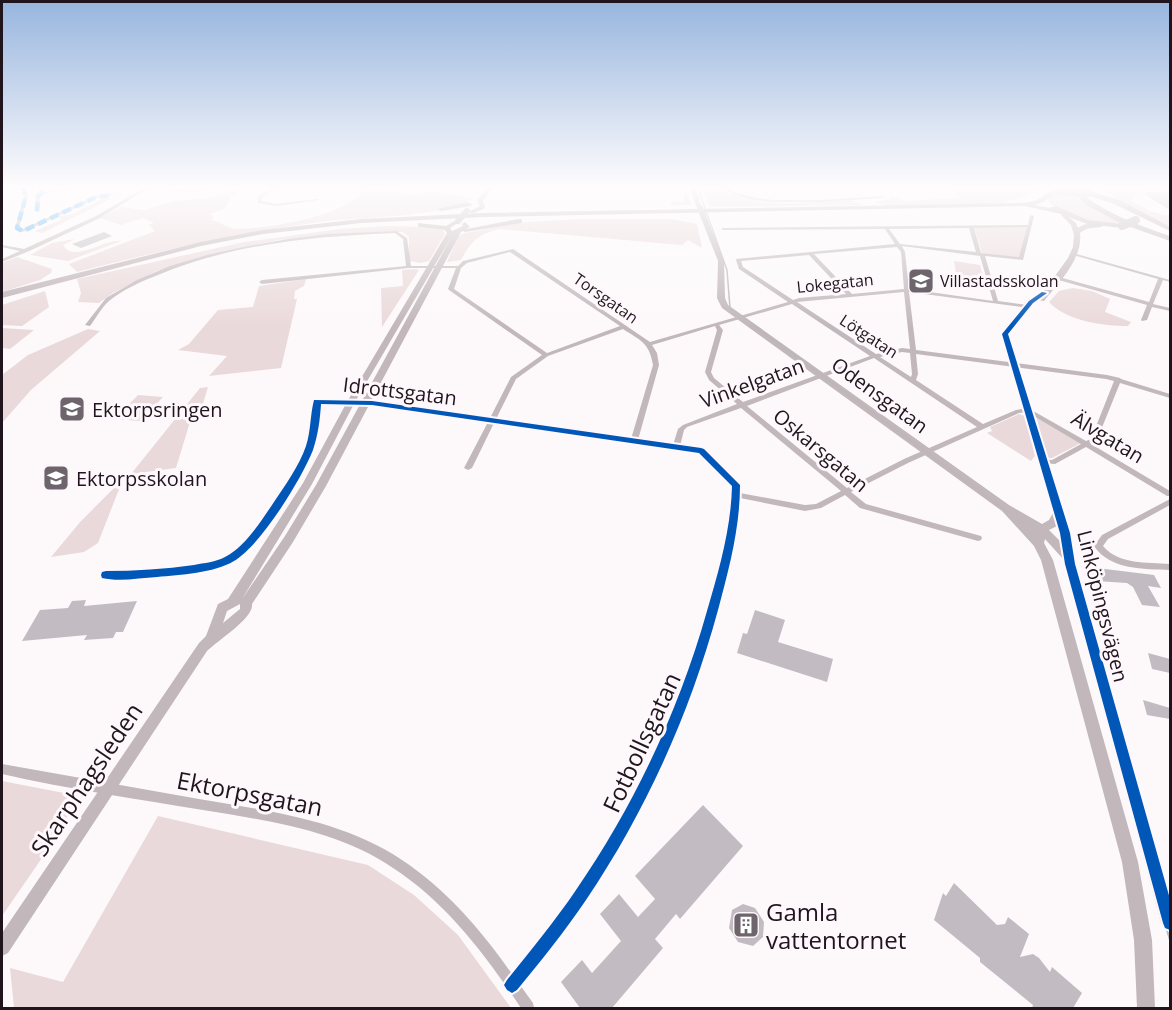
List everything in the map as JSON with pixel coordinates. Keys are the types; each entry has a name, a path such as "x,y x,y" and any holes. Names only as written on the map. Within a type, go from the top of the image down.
{"highway":[{"path":"2,297 185,249 277,233"},
{"path":"1142,233 1170,239"},
{"path":"1156,233 1170,239"}],"street":[{"path":"2,261 65,233"},
{"path":"88,325 111,297 163,271 256,246 385,233"},
{"path":"398,233 405,238 409,267"},
{"path":"239,602 351,402 455,233"},
{"name":"Odensgatan","path":"710,233 721,261 723,304 1005,508 1068,557"},
{"path":"891,233 901,245 907,290 913,380"},
{"path":"974,233 996,301"},
{"path":"810,253 901,245 1021,259 1028,233"},
{"path":"1077,233 1075,254 1170,281"},
{"path":"2,246 26,251"},
{"name":"Torsgatan","path":"459,267 465,262 511,250 649,344 656,365 634,440"},
{"path":"810,253 850,295"},
{"name":"Lötgatan","path":"810,253 741,259 738,263 741,268 982,427"},
{"name":"Linköpingsvägen","path":"1075,254 1034,305 1028,307 1005,334 1065,533 1068,557 1170,923"},
{"path":"239,602 289,539 368,403 436,266"},
{"path":"262,282 409,267 459,267 451,289 546,355"},
{"path":"307,286 308,277"},
{"path":"1057,278 1170,310"},
{"path":"1144,320 1161,278"},
{"name":"Lokegatan","path":"649,344 716,324 738,313 791,301 850,295 907,290 1028,307"},
{"name":"Oskarsgatan","path":"716,324 720,330 708,372 711,379 845,492 863,506 978,538"},
{"path":"468,468 513,378 546,355 623,327"},
{"name":"Vinkelgatan","path":"676,447 681,429 875,356 912,349 1118,379 1170,396"},
{"path":"1043,461 1053,462 1094,440 1118,379"},
{"name":"Idrottsgatan","path":"106,575 183,569 226,561 237,556 264,523 307,453 316,423 317,402 368,403 704,452 736,490"},
{"path":"736,490 810,508 982,427 1018,411 1028,410"},
{"name":"Älvgatan","path":"1028,410 1090,444 1170,494"},
{"name":"Fotbollsgatan","path":"512,985 563,922 604,860 666,747 686,701 703,649 730,540 736,490"},
{"path":"1170,502 1099,541 1098,546 1102,553 1119,561 1170,567"},
{"name":"Linköpingsvägen","path":"1058,513 1053,523 1039,536 1130,862 1143,940 1146,1008"},
{"name":"Skarphagsleden","path":"2,947 210,639 227,619 245,612 239,602"},
{"name":"Ektorpsgatan","path":"2,769 297,822 351,840 397,863 434,891 466,923 528,1008"}],"shaded area":[{"path":"149,233 252,233 167,250 77,272 69,264"},
{"path":"309,233 384,233 278,240 244,247 157,271 113,293 99,303 78,302 81,293 77,279 244,242"},
{"path":"404,233 445,234 429,261 421,263 409,261 409,237"},
{"path":"465,233 486,233 476,239 461,260 447,262 458,236"},
{"path":"546,233 699,233 702,248 688,240 682,245"},
{"path":"976,233 1026,233 1021,258 982,253"},
{"path":"75,239 63,245 74,252 121,241 68,261 30,255 52,243"},
{"path":"17,257 52,269 51,273 40,280 2,292 2,263"},
{"path":"954,261 980,265 984,283 957,280"},
{"path":"402,270 419,270 382,327 381,288 403,286"},
{"path":"306,279 304,286 295,291 294,299 297,299 281,368 209,376 227,356 178,350 189,344 218,310 253,307 259,286"},
{"path":"1073,288 1092,291 1110,299 1105,312 1131,322 1128,326 1086,321 1065,314 1049,302 1059,291"},
{"path":"45,291 49,307 22,326 2,325 2,305"},
{"path":"2,328 34,330 10,349 2,348"},
{"path":"88,329 100,331 31,390 2,423 2,375 28,355"},
{"path":"208,387 199,417 190,422 176,468 131,474 200,388"},
{"path":"138,395 163,397 140,421 115,419"},
{"path":"1019,414 1025,416 1035,456 1031,461 987,433 992,431 990,427"},
{"path":"1036,416 1081,443 1052,458 1047,458"},
{"path":"123,479 98,543 84,552 51,557 81,521"},
{"path":"2,781 64,793 71,803 64,826 2,916"},
{"path":"158,816 368,865 414,895 458,935 511,1008 14,1008 10,968 63,982"}],"building":[{"path":"101,233 112,236 81,248 72,244"},
{"path":"1089,567 1154,575 1161,588 1148,586 1160,607 1142,605 1133,587 1127,583 1096,581"},
{"path":"86,600 84,606 137,601 123,632 116,632 113,638 84,640 87,635 22,641 40,610 68,608 72,601"},
{"path":"755,610 785,620 778,642 833,659 827,682 737,653 743,633 747,634"},
{"path":"1148,653 1170,659 1170,673 1152,669"},
{"path":"1143,700 1170,708 1170,719 1147,715"},
{"path":"703,805 743,846 680,919 676,914 655,939 663,948 612,1008 580,1008 561,982 582,960 592,973 621,941 600,914 619,894 638,917 655,899 635,876"},
{"path":"954,883 997,925 1005,924 1008,917 1029,934 1020,957 1033,954 1050,972 1052,967 1082,993 1073,1008 1032,1008 1033,1005 980,962 980,958 934,920 943,893 946,896"},
{"name":"Gamla vattentornet","path":"743,904 755,908 764,922 763,937 753,946 738,942 729,928 732,910"}],"tram line":[{"path":"714,233 727,270 730,308 1008,512"},
{"path":"1164,920 1170,940"}],"cycle path":[{"path":"1044,293 1031,302 1005,334 1065,533 1070,564 1170,923"},
{"path":"106,575 186,570 217,564 238,553 273,511 303,462 312,439 317,402 372,403 701,451 736,485 733,524 719,588 704,643 664,749 612,848 548,941 512,985"}],"place":[{"name":"Villastadsskolan","path":"921,281"},
{"name":"Ektorpsringen","path":"72,409"},
{"name":"Ektorpsskolan","path":"56,478"},
{"name":"Gamla vattentornet","path":"746,925"}]}
